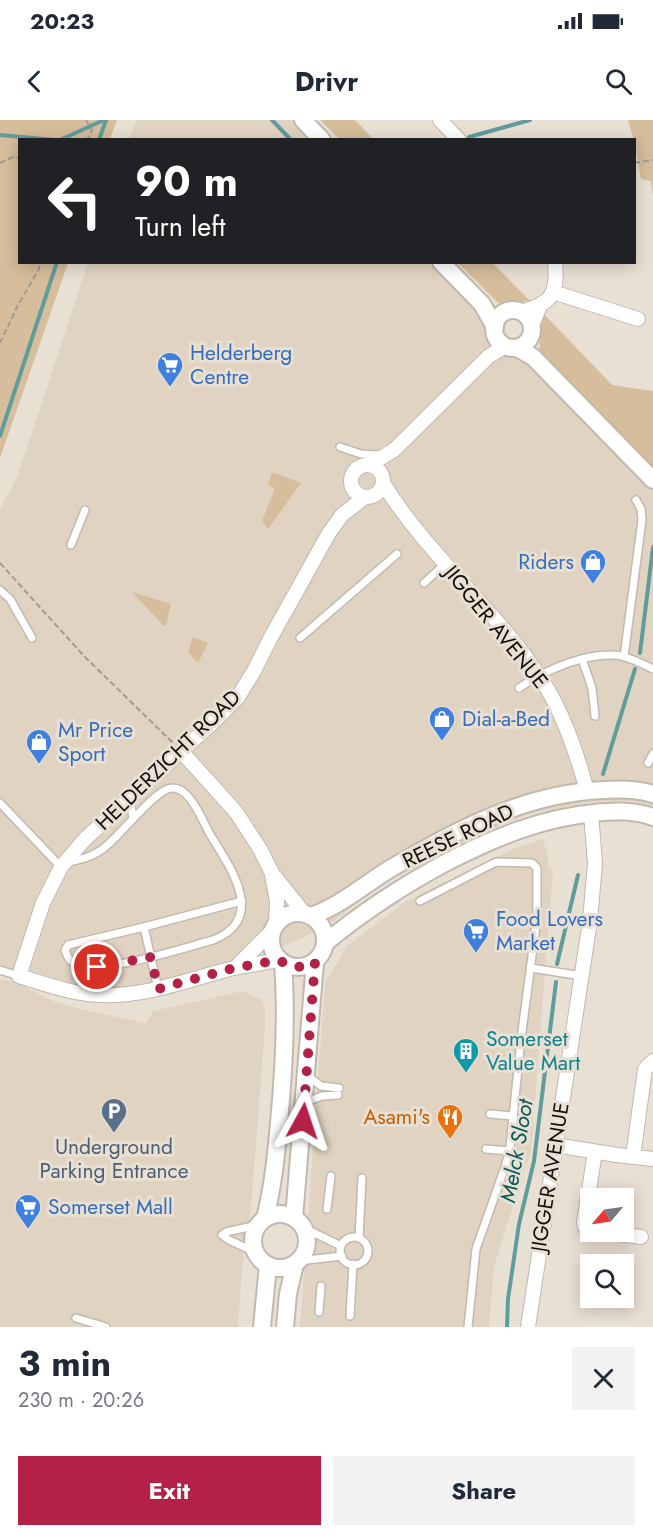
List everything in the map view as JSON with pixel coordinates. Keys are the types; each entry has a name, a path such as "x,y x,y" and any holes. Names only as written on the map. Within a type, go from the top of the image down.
{"street":[{"path":"303,120 320,138"},
{"path":"445,122 457,138"},
{"path":"443,264 515,334 653,480"},
{"path":"390,452 381,489 370,496 358,494 353,489 351,481 354,472 359,467 369,465 390,452 545,303 553,292 555,264"},
{"path":"553,292 638,319"},
{"path":"369,465 376,468 382,479"},
{"name":"JIGGER AVENUE","path":"382,479 398,508 503,628 539,676 566,727 587,791"},
{"name":"HELDERZICHT ROAD","path":"19,976 43,903 63,865 85,839 224,712 248,683 314,557 342,515 353,489"},
{"name":"JIGGER AVENUE","path":"370,496 398,508"},
{"name":"HELDERZICHT ROAD","path":"342,515 370,496"},
{"path":"19,976 72,992 101,995 130,994 158,989 234,968 281,961 292,967 301,967 315,962 323,952 325,943 322,927 307,915 272,873 260,849 236,812 181,752"},
{"name":"REESE ROAD","path":"307,915 336,905 394,867 479,822 521,805 559,795 587,791 630,790 653,794"},
{"name":"REESE ROAD","path":"325,943 400,887 474,848 532,825 565,816 616,811 653,817"},
{"name":"JIGGER AVENUE","path":"528,1327 594,889 595,863 591,813"},
{"path":"272,873 277,901 272,946 281,961 285,1005 281,1100 272,1190 262,1222 253,1238 255,1252 268,1265 284,1268 297,1262"},
{"path":"234,968 289,915 307,915"},
{"path":"285,1327 288,1294 297,1262 305,1252 307,1244 299,1223 304,1102 315,962"},
{"path":"633,1157 645,1069 653,1060"},
{"path":"555,1145 653,1159"},
{"path":"589,1188 595,1152"},
{"path":"262,1222 280,1214 299,1223"},
{"path":"634,1236 641,1237"},
{"path":"262,1327 268,1265"}],"lane":[{"path":"340,447 361,454 390,452"},
{"path":"624,657 642,520 641,510 636,500"},
{"path":"71,545 85,510"},
{"path":"300,638 397,554"},
{"path":"424,583 446,563"},
{"path":"0,590 10,599 32,638"},
{"path":"519,688 539,676 582,659 606,656 624,657 653,669"},
{"path":"582,659 592,688 595,716"},
{"path":"648,763 653,754"},
{"path":"0,803 63,865 94,856 164,790 174,788 180,790 195,805 206,829 229,863 238,882 242,901 237,923 224,935 151,957 112,965 90,966 71,961 65,950 66,946 71,944 242,901"},
{"path":"130,797 133,819"},
{"path":"420,900 496,862 535,863 538,871 537,918 520,1038 509,1151 476,1249 468,1327"},
{"path":"144,927 158,989"},
{"path":"531,968 582,976"},
{"path":"0,970 19,976"},
{"path":"304,1102 338,1092 321,1086 306,1074"},
{"path":"490,1114 513,1116"},
{"path":"486,1149 509,1151"},
{"path":"327,1209 331,1176"},
{"path":"359,1238 362,1178"},
{"path":"255,1252 229,1240 222,1234 262,1222"},
{"path":"299,1223 341,1246"},
{"path":"349,1238 359,1238 366,1244 368,1252 364,1261 353,1264 346,1262 342,1256 341,1246 349,1238"},
{"path":"297,1262 342,1256"},
{"path":"350,1316 353,1264"},
{"path":"319,1312 321,1286"},
{"path":"76,1318 106,1327"}],"path":[{"path":"86,120 92,130 88,138"},
{"path":"0,163 18,158"},
{"path":"636,163 653,160"},
{"path":"0,343 40,264"},
{"path":"0,563 84,656 181,752"}],"shaded area":[{"path":"0,120 117,120 110,138 18,138 18,264 68,264 0,458"},
{"path":"136,120 300,120 317,138 130,138"},
{"path":"320,120 355,120 372,138 338,138"},
{"path":"628,120 653,120 653,195 651,181 641,179 636,138 633,138"},
{"path":"88,264 439,264 653,483 653,806 632,801 590,802 529,814 468,840 397,877 372,891 334,921 298,940 202,977 101,994 0,969 0,509 17,477"},
{"path":"459,264 494,264 530,301 498,303"},
{"path":"542,312 612,385 653,391 653,471 540,355 539,335"},
{"path":"272,472 301,483 268,529 262,521 275,488 268,485"},
{"path":"132,592 171,604 166,625 164,626"},
{"path":"193,637 208,643 198,663 188,652"},
{"path":"543,839 548,866 553,871 531,1151 494,1266 489,1327 300,1327 325,982 348,945 408,900 518,847"},
{"name":"Somerset Mall","path":"0,980 16,982 53,1001 76,1008 146,1023 153,1011 243,991 262,1000 265,1027 251,1208 242,1269 238,1327 0,1327"}],"waterway":[{"path":"64,138 104,120"},
{"path":"100,138 106,120"},
{"path":"272,120 289,138"},
{"path":"469,137 530,120"},
{"path":"0,135 33,138"},
{"path":"0,436 56,264"},
{"name":"Melck Sloot","path":"640,653 653,547"},
{"name":"Melck Sloot","path":"603,774 635,669"},
{"name":"Melck Sloot","path":"557,964 578,875"},
{"name":"Melck Sloot","path":"507,1327 508,1299 519,1224 534,1161 556,982"}],"place":[{"name":"Helderberg Centre","path":"170,388"},
{"name":"Riders","path":"593,585"},
{"name":"Dial-a-Bed","path":"442,742"},
{"name":"Mr Price Sport","path":"39,765"},
{"name":"Food Lovers Market","path":"476,954"},
{"name":"Somerset Value Mart","path":"466,1074"},
{"name":"Underground Parking Entrance","path":"114,1134"},
{"name":"Asami's","path":"450,1140"},
{"name":"Somerset Mall","path":"28,1230"}],"route":[{"path":"97,967 151,957 158,989 234,968 279,960 292,967 306,966 315,962 303,1121"}]}
